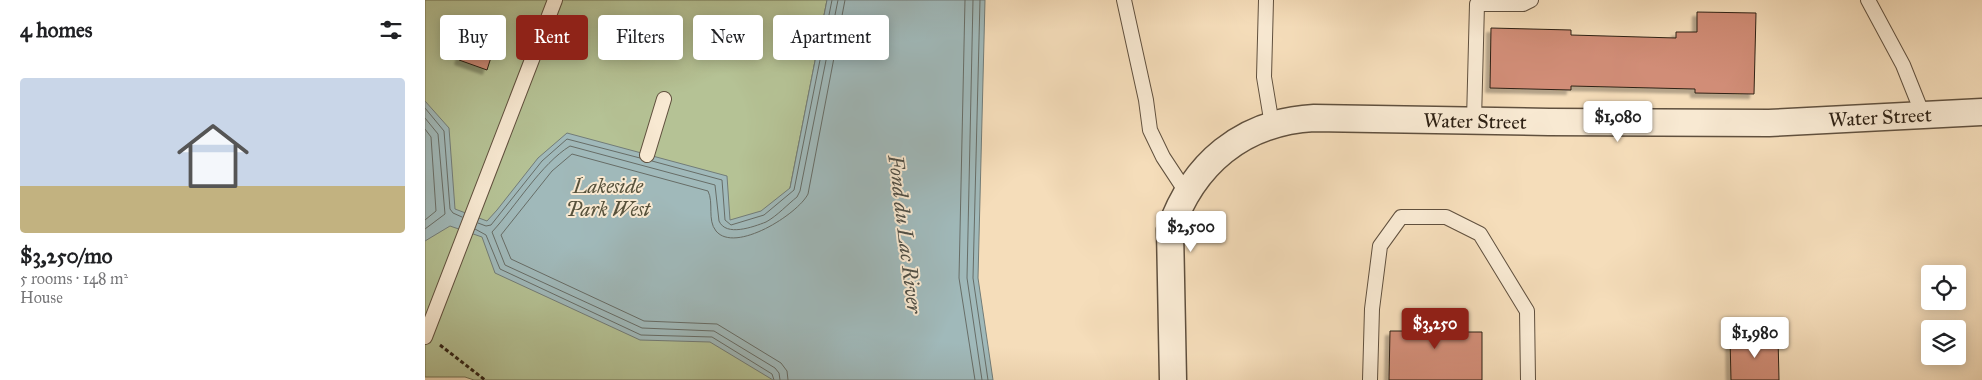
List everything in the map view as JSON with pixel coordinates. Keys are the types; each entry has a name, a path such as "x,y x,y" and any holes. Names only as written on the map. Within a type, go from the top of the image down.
{"street":[{"name":"Water Street","path":"1173,380 1170,230 1186,192 1202,170 1217,155 1246,135 1272,125 1313,118 1769,123 1982,112"}],"lane":[{"path":"426,335 555,0"},
{"path":"1124,0 1151,130 1163,157 1186,192"},
{"path":"1266,0 1264,77 1272,125"},
{"path":"1474,120 1477,4 1523,4 1531,0"},
{"path":"1868,0 1903,65 1923,115"},
{"path":"647,155 663,99"},
{"path":"1370,380 1372,309 1380,246 1401,217 1446,217 1480,234 1527,311 1528,380"}],"path":[{"path":"426,335 485,380"}],"green space":[{"name":"Lakeside Park West","path":"425,0 827,0 824,15 773,15 773,60 815,60 790,188 817,380 474,380 465,377 425,377"}],"water":[{"name":"Fond du Lac River","path":"827,0 985,0 978,278 993,380 773,380 710,342 640,340 495,273 482,237 450,226 425,241 425,101 449,128 455,209 487,221 538,158 567,133 727,176 730,220 761,211 790,188 815,60 889,60 889,15 824,15"}],"building":[{"path":"1697,12 1756,13 1754,94 1695,93 1695,89 1571,86 1571,90 1490,88 1491,28 1571,30 1571,35 1676,38 1676,32 1697,32"},
{"path":"459,60 490,60 487,70"},
{"path":"1414,309 1454,309 1454,332 1482,332 1482,380 1389,380 1390,331 1414,331"},
{"path":"1778,337 1779,380 1731,380 1730,338"}]}
